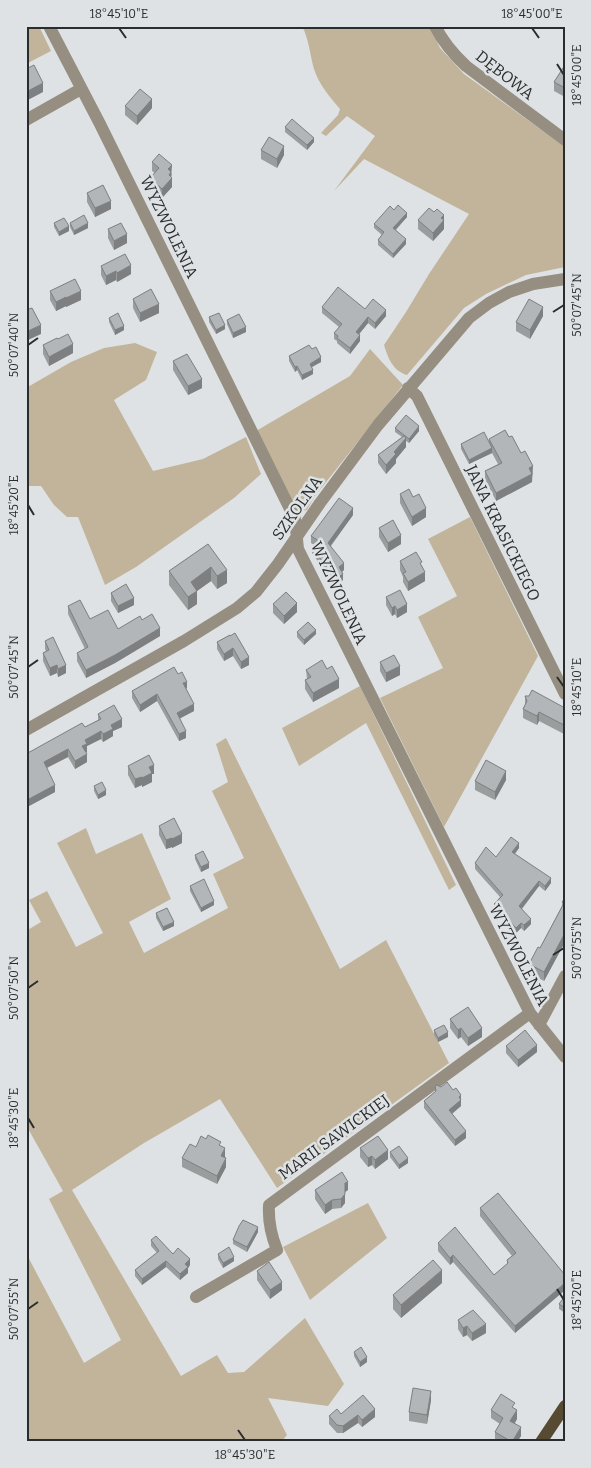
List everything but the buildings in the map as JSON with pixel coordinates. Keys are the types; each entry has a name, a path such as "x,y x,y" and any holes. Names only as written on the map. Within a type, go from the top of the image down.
{"main road":[{"path":"541,1442 565,1406"}],"street":[{"name":"WYZWOLENIA","path":"50,26 296,520 298,549 530,1013 565,1057"},
{"name":"DĘBOWA","path":"435,26 440,37 451,52 466,66 565,140"},
{"path":"26,120 82,89"},
{"name":"SZKOLNA","path":"26,730 184,641 237,608 256,592 360,449 408,388 469,318 489,303 509,292 533,284 565,279"},
{"name":"JANA KRASICKIEGO","path":"408,388 417,396 565,694"},
{"path":"538,1025 565,976"},
{"name":"MARII SAWICKIEJ","path":"196,1297 277,1250 271,1235 268,1219 269,1205 530,1013"}],"shaded area":[{"path":"26,26 39,26 51,51 26,64"},
{"path":"302,26 430,26 440,48 464,74 565,147 565,267 526,275 486,294 464,308 407,375 395,367 389,359 384,345 469,214 364,159 334,191 375,136 347,116 326,136 321,133 338,115 340,109 316,75"},
{"path":"135,343 157,352 146,380 114,400 153,471 203,459 246,437 261,474 234,498 136,567 105,585 78,517 67,517 54,505 41,486 26,486 26,388 71,362 104,348"},
{"path":"370,349 403,385 315,496 307,510 297,512 256,431 350,376"},
{"path":"470,517 538,656 444,827 380,698 443,668 418,617 457,596 428,539"},
{"path":"360,686 456,885 449,890 366,723 299,766 282,728"},
{"path":"226,738 340,969 386,940 449,1063 277,1188 220,1099 144,1143 72,1190 181,1376 217,1355 228,1373 244,1372 305,1318 344,1384 328,1406 268,1398 287,1435 281,1442 26,1442 26,1253 84,1363 121,1340 49,1199 63,1191 26,1125 26,931 41,922 29,900 47,891 76,947 103,933 57,843 86,828 96,854 142,833 171,899 129,922 144,953 228,908 213,874 244,858 212,791 228,782 216,744"},
{"path":"368,1203 387,1238 310,1300 283,1247"}]}
